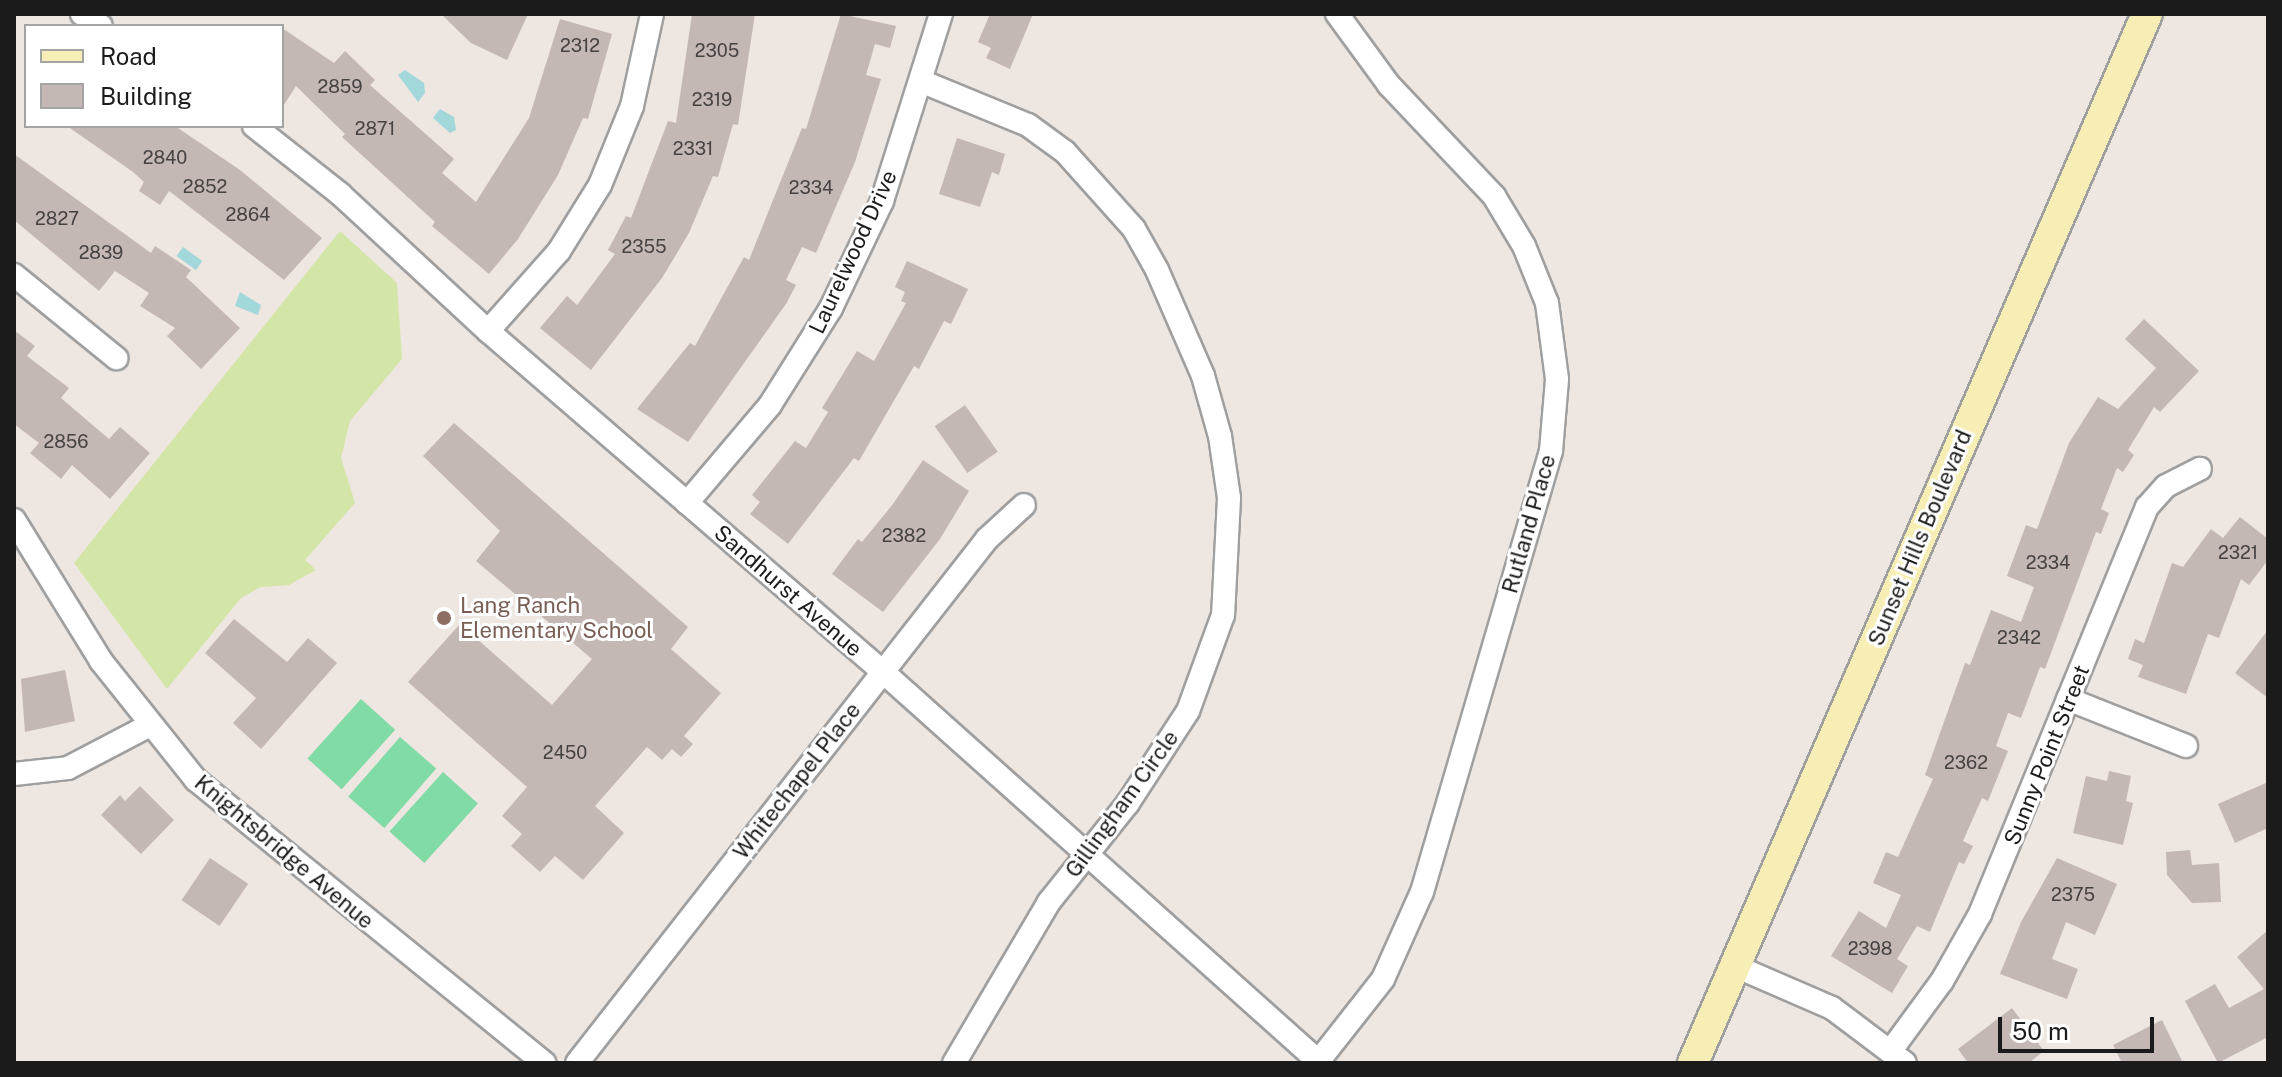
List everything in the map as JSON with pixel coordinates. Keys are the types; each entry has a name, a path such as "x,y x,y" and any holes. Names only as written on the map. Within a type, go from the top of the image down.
{"street":[{"path":"488,331 559,251 600,185 632,106 652,14"},
{"name":"Laurelwood Drive","path":"687,503 770,405 831,308 882,201 923,82 941,14"},
{"name":"Rutland Place","path":"1318,1062 1383,979 1422,892 1551,451 1557,379 1547,303 1524,246 1494,196 1389,85 1337,14"},
{"name":"Sunset Hills Boulevard","path":"1693,1063 2147,14"},
{"name":"Gillingham Circle","path":"923,82 1028,125 1102,189 1157,270 1203,376 1220,436 1230,554 1223,615 1208,665 1158,760 1089,854 1049,902 954,1063"},
{"name":"Sandhurst Avenue","path":"257,128 340,194 488,331 882,671 1318,1062"},
{"path":"14,275 116,358"},
{"name":"Sunny Point Street","path":"1898,1056 1980,914 2147,507 2166,486 2200,469"},
{"name":"Whitechapel Place","path":"577,1063 987,539 1024,505"},
{"name":"Knightsbridge Avenue","path":"14,520 148,726 196,780 250,828 544,1063"},
{"path":"2068,699 2186,746"},
{"path":"14,774 68,768 148,726"},
{"path":"1735,966 1832,1008 1898,1056"}],"green space":[{"path":"340,231 397,283 402,359 350,421 341,458 355,503 305,560 316,570 289,585 261,587 241,598 167,689 74,563"},
{"path":"361,699 395,730 342,789 307,758"},
{"path":"400,737 436,768 384,828 348,797"},
{"path":"443,772 478,803 424,863 389,831"}],"water":[{"path":"405,70 424,83 425,93 418,102 398,75"},
{"path":"440,109 454,117 456,130 450,133 433,118"},
{"path":"183,247 202,261 196,270 177,256"},
{"path":"240,292 261,305 258,315 235,306"}],"building":[{"path":"441,14 528,14 507,60 471,43"},
{"path":"692,14 755,14 738,125 733,124 718,177 713,176 689,233 662,278 591,370 540,328 567,296 577,305 615,254 608,250 626,216 631,218 668,121 676,123"},
{"path":"841,14 896,26 890,48 875,44 866,75 881,79 855,162 816,253 802,247 786,280 796,285 786,304 688,442 637,409 690,343 695,346 744,257 749,260 802,128 806,129"},
{"path":"990,14 1033,14 1010,69 986,58 991,48 978,42"},
{"path":"560,19 612,34 588,119 583,118 558,175 518,239 489,274 432,226 435,222 342,137 345,134 296,86 284,105 284,29 334,63 345,51 375,80 370,85 454,159 442,173 476,202 529,118"},
{"path":"70,128 178,128 240,170 322,238 284,280 169,191 160,205 139,191 144,182"},
{"path":"957,138 1005,154 999,175 992,172 980,207 939,194"},
{"path":"14,154 151,253 155,246 191,270 186,277 240,328 201,369 167,336 175,328 140,306 149,293 115,271 99,291 14,220"},
{"path":"907,261 968,289 951,324 944,321 919,369 914,366 859,461 854,458 788,544 750,514 760,502 752,495 795,441 806,448 828,412 822,408 857,351 874,361 906,303 901,301 905,292 895,287"},
{"path":"2144,319 2199,371 2160,412 2154,407 2128,450 2134,455 2123,472 2117,468 2101,509 2109,513 2101,534 2096,532 2045,669 2040,667 2021,718 2008,713 1996,746 2008,751 1988,801 1982,798 1963,841 1973,846 1964,864 1959,862 1930,932 1917,926 1897,959 1908,966 1892,993 1831,956 1859,911 1886,928 1901,895 1873,883 1886,852 1898,857 1933,779 1925,775 1965,663 1970,665 1991,610 2021,622 2034,587 2007,576 2026,525 2037,529 2069,443 2098,397 2118,409 2156,368 2125,339"},
{"path":"14,330 35,346 27,356 69,388 61,398 109,439 120,427 150,453 110,499 72,465 61,479 30,453 39,443 14,424"},
{"path":"965,405 998,452 967,473 935,426"},
{"path":"454,423 688,627 671,649 721,693 684,736 693,744 681,757 672,749 662,760 647,747 595,806 624,833 583,880 555,856 540,872 511,846 522,834 502,816 527,787 408,682 460,624 552,705 592,659 476,561 500,531 423,456"},
{"path":"923,460 969,491 940,539 883,612 832,574 858,539 862,542 893,504"},
{"path":"2240,517 2268,539 2268,560 2249,585 2241,579 2219,638 2208,634 2186,694 2138,677 2143,665 2128,659 2135,639 2144,643 2172,563 2183,567 2211,529 2223,538"},
{"path":"234,619 287,662 308,638 337,663 261,749 233,723 256,698 205,653"},
{"path":"2268,630 2268,698 2235,673"},
{"path":"65,670 75,721 25,732 21,679"},
{"path":"2109,771 2131,776 2126,801 2133,803 2123,845 2073,833 2086,776 2107,781"},
{"path":"2268,782 2268,828 2235,843 2218,804"},
{"path":"140,786 174,820 141,854 101,815 120,795 125,801"},
{"path":"2190,850 2192,865 2219,863 2221,902 2192,903 2167,875 2166,852"},
{"path":"210,858 248,884 220,926 181,900"},
{"path":"2057,858 2117,884 2095,935 2066,922 2052,959 2078,969 2067,999 2000,974 2021,922"},
{"path":"2268,930 2268,1037 2218,1063 2185,1001 2215,984 2229,1008 2264,989 2237,957"},
{"path":"2012,1008 2044,1051 2029,1063 1968,1063 1958,1049"},
{"path":"2162,1020 2183,1063 2122,1063 2113,1045"}],"place":[{"name":"Lang Ranch Elementary School","path":"444,618"}]}
